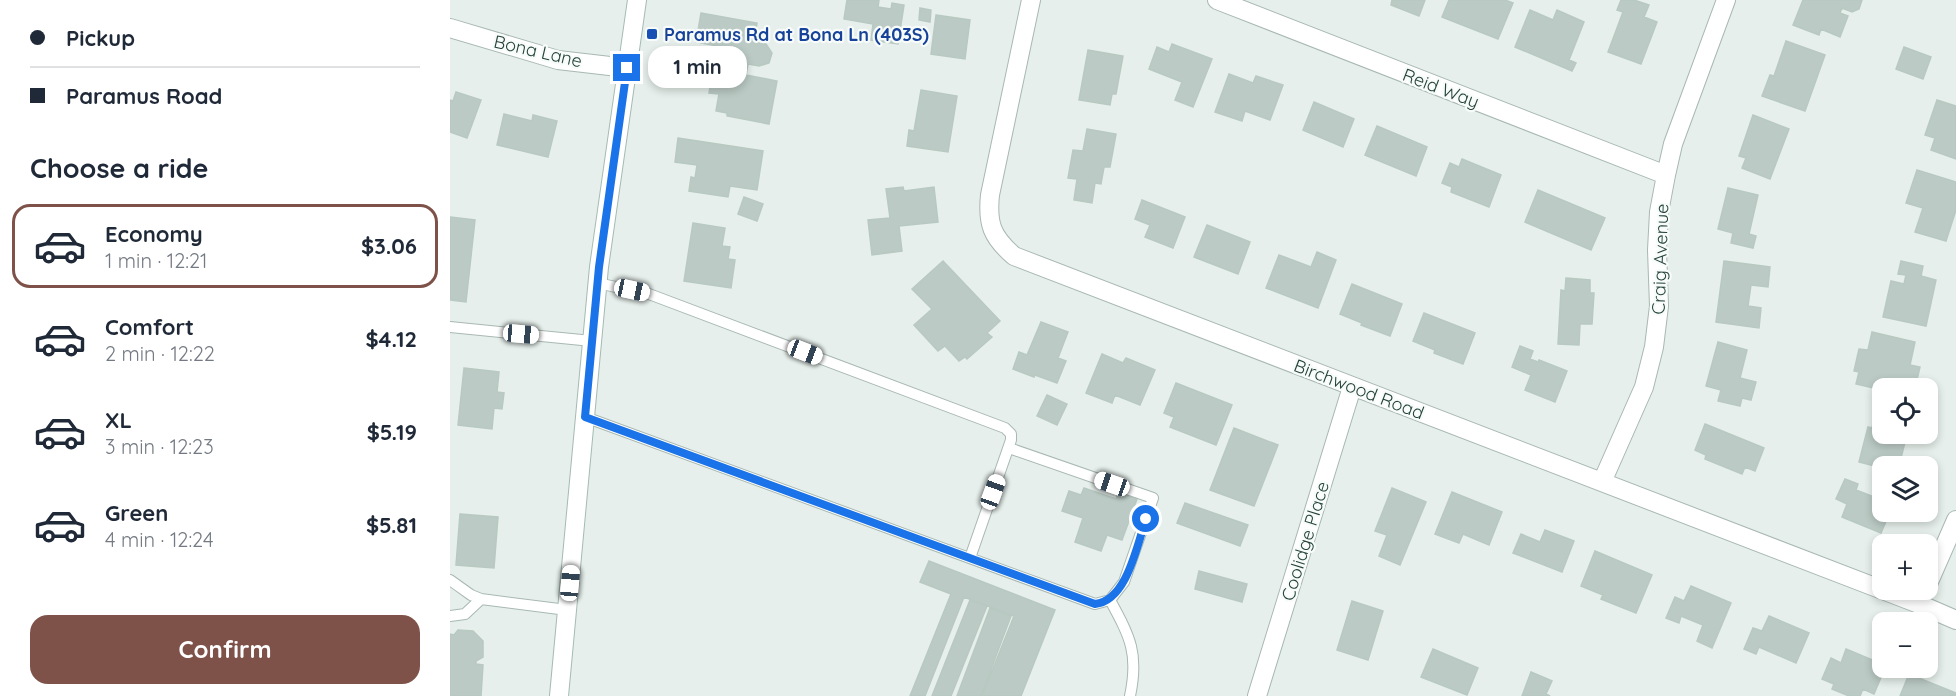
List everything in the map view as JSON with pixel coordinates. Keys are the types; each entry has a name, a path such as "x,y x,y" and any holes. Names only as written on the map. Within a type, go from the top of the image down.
{"street":[{"path":"559,696 597,283 637,0"},
{"name":"Birchwood Road","path":"1031,0 988,211 991,229 1000,244 1014,256 1602,482 1872,579"},
{"name":"Reid Way","path":"1217,0 1666,175"},
{"name":"Craig Avenue","path":"1602,482 1644,387 1654,347 1659,306 1659,212 1666,175 1673,144 1726,0"},
{"name":"Bona Lane","path":"450,28 558,60 627,68"},
{"name":"Coolidge Place","path":"1257,696 1352,387"},
{"path":"1938,561 1956,520"},
{"name":"Birchwood Road","path":"1926,600 1956,620"}],"lane":[{"path":"597,283 649,294 1005,428 1011,434 1009,448 969,558"},
{"path":"450,327 592,341"},
{"path":"585,417 1095,604 1110,600 1124,582 1153,498 1009,448"},
{"path":"450,580 471,595 481,599 567,610"},
{"path":"450,616 465,614 481,599"},
{"path":"1110,600 1127,630 1132,645 1134,678 1130,696"}],"building":[{"path":"847,0 879,0 878,7 891,9 892,3 904,5 898,44 871,40 873,24 844,19"},
{"path":"1392,0 1425,0 1419,16 1391,5"},
{"path":"1449,0 1505,0 1513,3 1498,39 1442,17"},
{"path":"1621,0 1634,0 1649,5 1644,17 1657,22 1641,64 1608,52 1623,12 1617,10"},
{"path":"1803,0 1862,0 1859,9 1852,12 1842,8 1840,13 1848,16 1840,37 1821,29 1819,35 1793,25"},
{"path":"920,8 931,10 930,22 919,20"},
{"path":"1530,10 1553,20 1557,10 1584,22 1569,60 1576,63 1572,71 1515,47"},
{"path":"701,13 757,23 754,42 766,44 772,53 769,63 759,66 748,64 746,75 777,81 769,124 727,116 727,113 716,111 719,94 709,93 717,46 696,42"},
{"path":"936,15 970,20 965,59 931,54"},
{"path":"1786,41 1825,55 1805,111 1762,96 1770,75 1774,76"},
{"path":"1172,44 1212,59 1193,107 1175,100 1182,82 1149,69 1157,47 1169,52"},
{"path":"1904,47 1931,57 1923,79 1896,69"},
{"path":"1088,50 1123,56 1116,94 1112,94 1110,105 1079,100"},
{"path":"1229,74 1253,83 1256,76 1283,85 1270,120 1245,111 1242,121 1215,112"},
{"path":"921,90 957,96 948,152 907,146 909,130 914,131"},
{"path":"456,92 481,100 467,138 450,132 450,100 453,101"},
{"path":"1937,100 1956,106 1956,159 1931,150 1935,138 1925,135"},
{"path":"1314,102 1354,119 1343,147 1303,130"},
{"path":"504,114 532,121 533,115 557,121 548,157 497,145"},
{"path":"1753,115 1789,129 1770,179 1742,168 1746,158 1739,156"},
{"path":"1377,126 1427,147 1416,176 1365,155"},
{"path":"1087,129 1116,134 1110,167 1104,167 1101,184 1095,183 1092,203 1074,200 1077,179 1068,178 1073,150 1083,151"},
{"path":"678,138 763,151 757,190 730,186 728,197 689,191 691,177 695,178 697,165 675,162"},
{"path":"1462,159 1501,175 1489,207 1451,192 1452,187 1442,183 1450,163 1459,167"},
{"path":"1917,170 1956,182 1956,210 1946,241 1915,232 1923,208 1906,203"},
{"path":"903,187 904,191 934,187 938,222 899,226 902,251 872,255 868,220 890,218 886,189"},
{"path":"1728,188 1758,195 1749,234 1756,236 1753,248 1731,243 1733,233 1718,229"},
{"path":"1538,190 1605,218 1591,250 1525,222"},
{"path":"744,197 763,204 757,221 738,214"},
{"path":"1142,200 1185,217 1173,248 1145,237 1150,225 1135,219"},
{"path":"450,217 475,220 466,302 450,300"},
{"path":"693,223 725,228 722,246 730,247 728,259 735,260 731,288 684,281"},
{"path":"1207,225 1250,242 1238,274 1194,257"},
{"path":"1317,252 1336,260 1318,308 1266,288 1279,255 1311,267"},
{"path":"943,261 1000,321 987,333 992,337 967,359 965,357 959,361 945,346 938,351 914,325 932,309 912,289"},
{"path":"1724,261 1770,267 1768,287 1751,285 1748,306 1761,308 1759,328 1716,322"},
{"path":"1901,261 1923,266 1921,276 1936,280 1926,326 1883,317 1891,281 1904,284 1906,275 1898,274"},
{"path":"1566,278 1590,280 1590,293 1594,293 1592,324 1580,324 1579,345 1558,344 1561,290 1565,291"},
{"path":"1352,284 1402,304 1390,336 1340,314"},
{"path":"1424,313 1475,333 1463,364 1434,353 1435,350 1413,341"},
{"path":"1041,322 1068,332 1058,358 1066,361 1057,383 1013,369 1019,352 1027,355"},
{"path":"1872,332 1915,342 1910,365 1920,367 1917,378 1872,378 1872,388 1856,384 1859,372 1854,371 1859,349 1868,350"},
{"path":"1718,342 1747,350 1740,378 1756,382 1751,400 1742,398 1740,406 1718,401 1721,390 1706,386"},
{"path":"1520,346 1533,351 1530,359 1538,362 1539,360 1567,371 1555,402 1525,390 1531,375 1512,367"},
{"path":"1102,354 1123,363 1126,358 1155,370 1140,405 1115,395 1112,403 1086,393"},
{"path":"464,368 499,372 497,392 504,393 502,409 494,408 492,429 458,425"},
{"path":"1176,383 1232,405 1216,445 1170,427 1174,417 1164,413"},
{"path":"1047,395 1067,404 1057,425 1037,416"},
{"path":"1705,424 1764,448 1755,471 1745,467 1742,474 1705,459 1706,455 1695,450"},
{"path":"1868,427 1872,428 1872,444 1904,444 1902,456 1872,456 1872,465 1859,462"},
{"path":"1234,428 1278,445 1254,506 1210,490"},
{"path":"1845,479 1858,484 1856,490 1872,496 1872,522 1886,522 1881,533 1842,517 1847,504 1836,499"},
{"path":"1084,488 1116,499 1118,493 1137,499 1122,540 1107,535 1101,551 1075,542 1083,518 1062,511 1069,491 1081,495"},
{"path":"1392,488 1426,502 1400,565 1379,556 1387,535 1375,531"},
{"path":"1452,492 1502,512 1489,545 1463,534 1459,543 1435,534"},
{"path":"1185,503 1248,525 1240,546 1177,523"},
{"path":"460,514 498,517 494,568 456,565"},
{"path":"1545,530 1574,541 1562,572 1513,553 1521,534 1540,542"},
{"path":"1595,551 1652,575 1636,613 1601,599 1603,595 1581,586"},
{"path":"929,561 1055,610 1021,696 982,696 1014,616 964,597 925,696 910,696 951,594 920,582"},
{"path":"1199,571 1247,584 1242,602 1195,589"},
{"path":"1691,586 1731,603 1712,648 1697,641 1703,625 1681,616 1679,623 1666,618 1675,597 1684,601"},
{"path":"970,600 987,606 951,696 932,696"},
{"path":"1352,601 1383,611 1368,660 1337,650"},
{"path":"990,608 1011,616 981,696 957,696"},
{"path":"1769,616 1809,633 1796,663 1759,647 1756,654 1744,649 1753,628 1762,631"},
{"path":"458,630 473,631 483,641 483,657 476,661 476,664 483,665 481,696 450,696 450,634 454,635"},
{"path":"1433,649 1478,668 1467,695 1421,677"},
{"path":"1846,649 1872,660 1872,678 1881,678 1874,694 1863,689 1860,696 1849,696 1832,689 1834,684 1822,679 1831,658 1841,663"},
{"path":"1531,672 1552,681 1546,694 1550,696 1522,696"},
{"path":"1907,678 1919,678 1956,693 1956,696 1900,696"}],"place":[{"name":"Paramus Rd at Bona Ln (403S)","path":"652,34"}],"route":[{"path":"627,68 599,267 585,417 1095,604 1110,600 1124,582 1146,519"}]}
